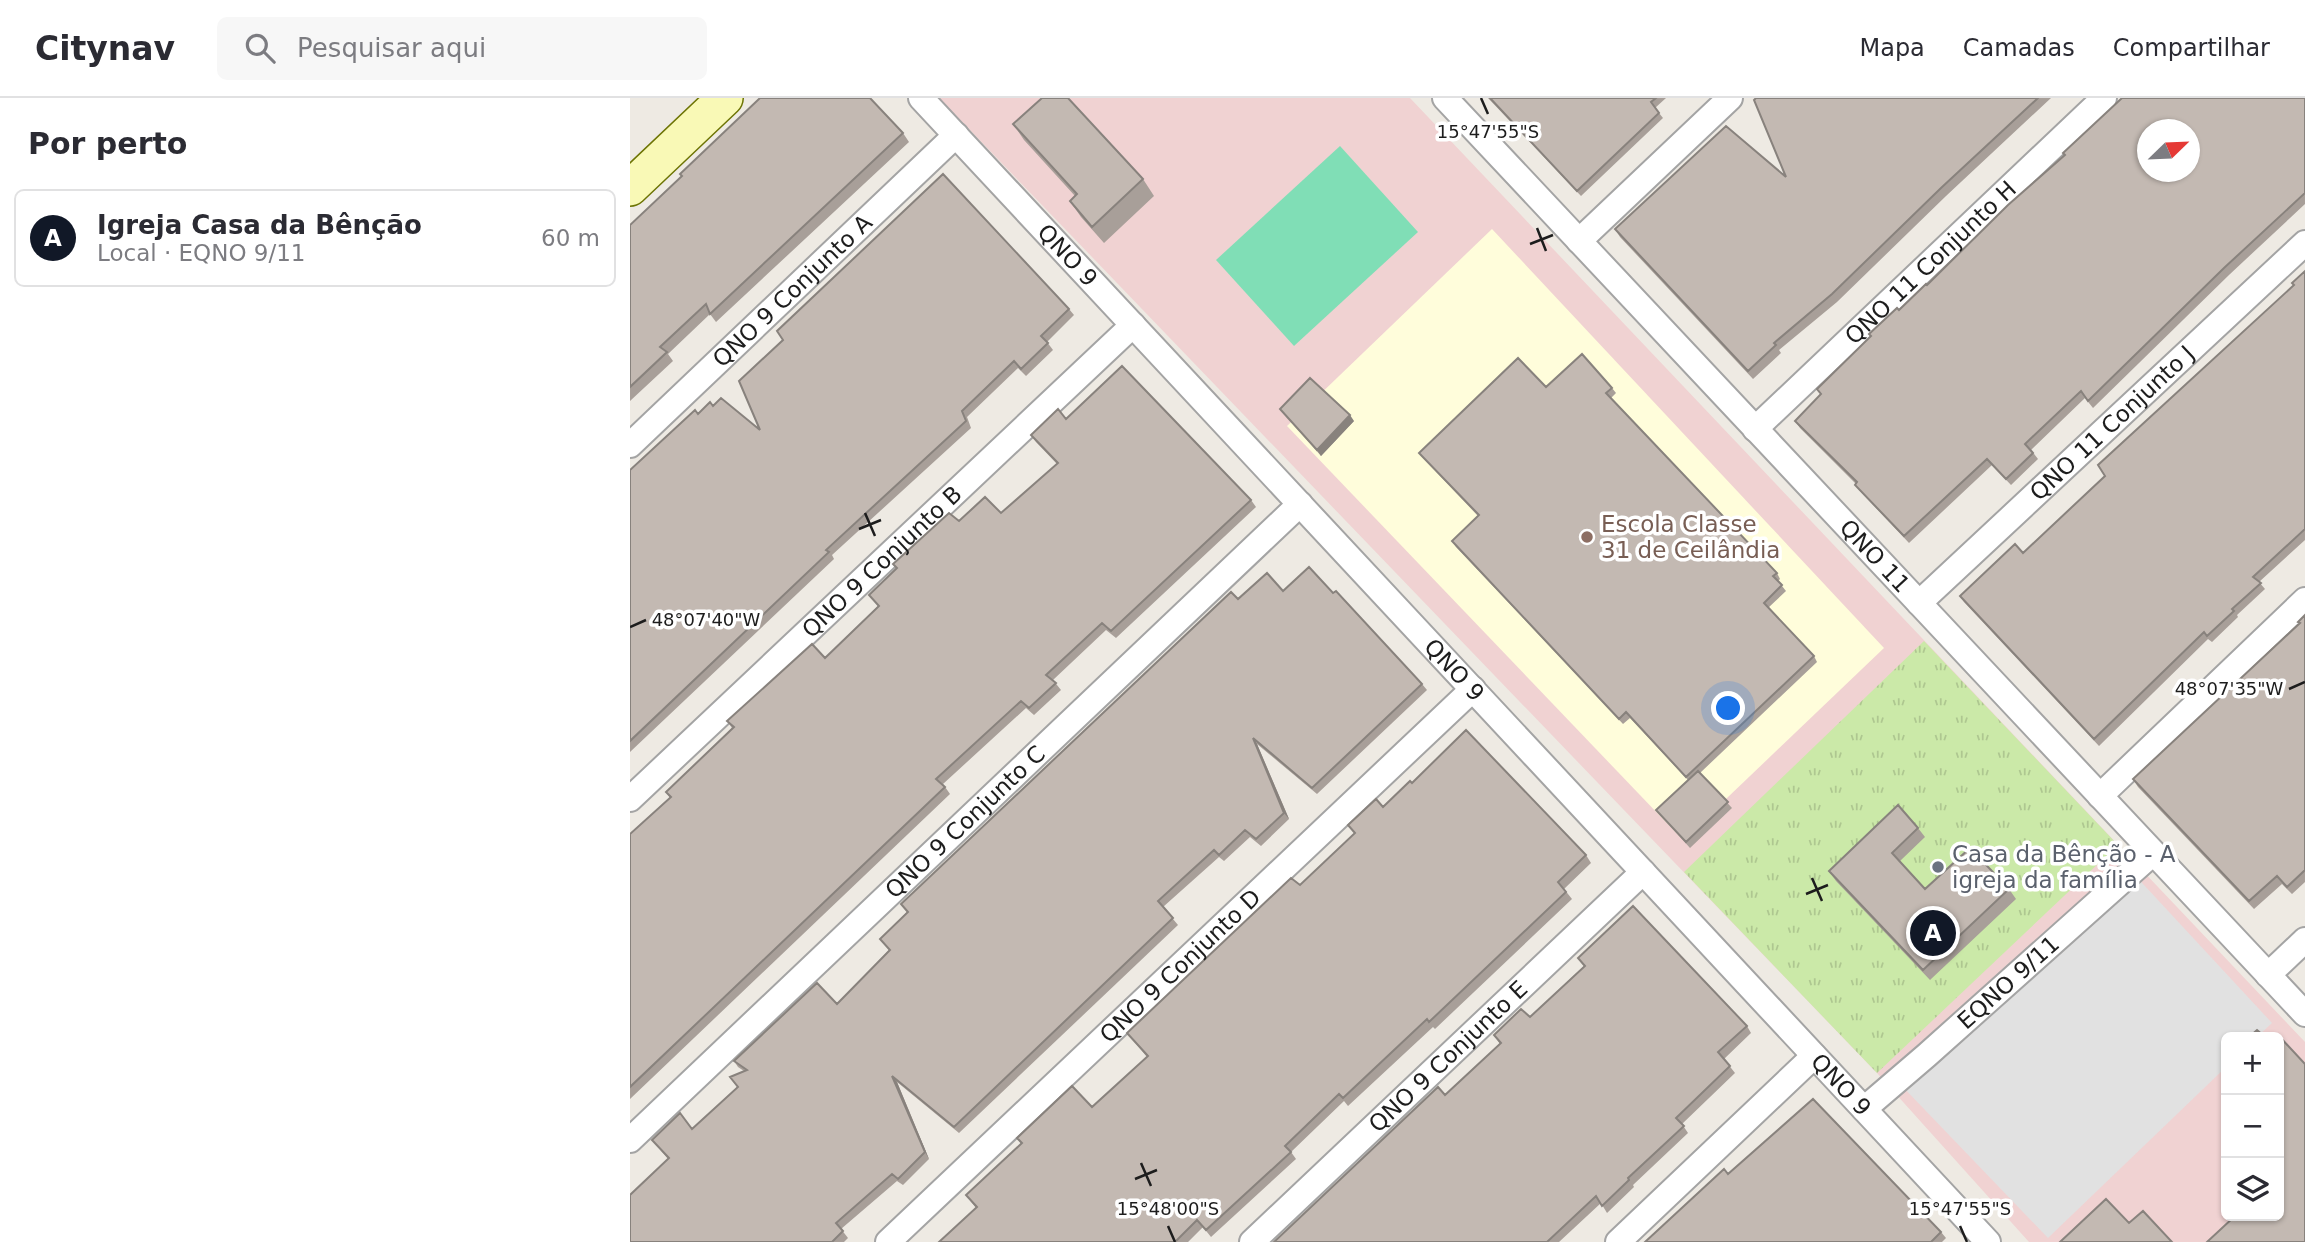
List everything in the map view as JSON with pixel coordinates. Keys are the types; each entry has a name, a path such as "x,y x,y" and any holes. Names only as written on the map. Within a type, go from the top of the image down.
{"main road":[{"path":"630,188 725,98"}],"street":[{"name":"QNO 9","path":"921,98 1988,1242"},
{"name":"QNO 11","path":"1445,98 2305,1014"},
{"path":"1579,241 1730,98"},
{"name":"QNO 11 Conjunto H","path":"1755,429 2104,98"},
{"name":"QNO 9 Conjunto A","path":"630,445 956,135"},
{"name":"QNO 11 Conjunto J","path":"1919,603 2305,243"},
{"name":"QNO 9 Conjunto B","path":"630,799 1133,325"},
{"name":"QNO 9 Conjunto C","path":"630,1140 1300,504"},
{"path":"2099,796 2305,600"},
{"name":"QNO 9 Conjunto D","path":"888,1242 1473,689"},
{"name":"EQNO 9/11","path":"1864,1109 2153,853"},
{"name":"QNO 9 Conjunto E","path":"1252,1242 1643,872"},
{"path":"2268,975 2305,940"},
{"path":"1618,1242 1814,1056"}],"shaded area":[{"path":"939,98 1410,98 2305,1042 2305,1242 2029,1242 1877,1073"},
{"name":"Escola Classe 31 de Ceilândia","path":"1492,229 1884,648 1683,840 1287,426"},
{"path":"2131,871 2272,1023 2262,1032 2221,1032 2221,1072 2048,1238 1901,1085"}],"green space":[{"path":"1340,146 1418,232 1294,346 1216,260"},
{"path":"1924,641 2118,845 1877,1073 1684,872"}],"building":[{"path":"760,98 870,98 903,133 710,314 706,304 660,347 667,352 630,387 630,225"},
{"path":"1042,98 1068,98 1143,179 1092,227 1070,201 1077,194 1013,124"},
{"path":"1490,98 1656,98 1651,102 1659,113 1577,191"},
{"path":"2038,98 1832,294 1774,343 1776,345 1748,371 1615,229 1726,126 1786,177 1754,100"},
{"path":"2122,98 2305,98 2305,193 2088,401 2081,391 2025,444 2033,453 2006,479 1987,459 1904,536 1855,485 1857,482 1795,421 1821,394 1817,389 1871,336 1869,334 1927,285 2008,205 2065,155 2063,153"},
{"path":"943,174 1069,309 1041,336 1048,343 1021,369 1014,361 962,411 966,421 826,550 829,552 630,741 630,470 695,410 698,414 710,402 713,406 721,398 760,430 739,381 783,340 777,331"},
{"path":"2305,271 2305,529 2253,577 2261,583 2232,609 2234,611 2207,636 2204,632 2094,739 1960,596 2015,544 2023,553 2105,476 2098,465 2294,285 2292,283"},
{"path":"1582,354 1612,388 1606,393 1777,573 1773,576 1782,585 1764,603 1814,656 1686,777 1626,712 1619,719 1452,541 1479,515 1419,453 1518,358 1546,387"},
{"path":"1122,366 1251,500 1111,631 1102,623 1046,675 1056,683 1029,708 1021,701 936,779 945,787 630,1087 630,834 671,797 666,792 734,727 727,721 812,644 825,658 879,606 869,595 897,568 893,564 949,513 959,521 985,497 1001,513 1058,463 1031,435 1058,409 1066,419"},
{"path":"1310,378 1350,415 1317,450 1280,409"},
{"path":"1309,567 1333,593 1336,591 1422,684 1312,788 1253,738 1284,813 1256,839 1245,830 1219,855 1214,850 1158,901 1173,918 954,1127 892,1076 925,1152 898,1179 892,1174 836,1223 843,1231 832,1242 630,1242 630,1195 669,1158 652,1140 680,1113 692,1129 738,1087 730,1077 747,1070 734,1061 817,983 837,1004 890,950 880,939 908,912 901,904 1231,592 1238,599 1267,573 1283,591"},
{"path":"2305,615 2305,870 2287,887 2277,876 2249,901 2133,779 2300,623 2298,622"},
{"path":"1466,730 1586,855 1558,882 1566,892 1429,1022 1427,1019 1343,1098 1339,1094 1285,1146 1291,1152 1206,1230 1197,1220 1175,1242 939,1242 977,1207 966,1195 1022,1143 1017,1138 1072,1086 1092,1107 1148,1056 1127,1033 1291,878 1300,885 1355,833 1348,825 1376,799 1383,807 1410,781 1412,783"},
{"path":"1698,771 1728,802 1686,842 1656,810"},
{"path":"1898,805 1918,828 1892,853 1925,889 1970,848 2009,889 1923,970 1829,871"},
{"path":"1633,906 1747,1026 1718,1052 1730,1066 1676,1118 1684,1126 1602,1206 1596,1196 1547,1242 1274,1242 1438,1087 1445,1095 1501,1043 1494,1035 1521,1009 1530,1017 1585,966 1578,958"},
{"path":"2284,1041 2305,1064 2305,1242 2207,1242 2230,1221 2284,1221"},
{"path":"1813,1099 1941,1232 1931,1242 1645,1242 1724,1169 1728,1174"},
{"path":"2106,1199 2129,1223 2143,1211 2172,1242 2060,1242"}],"place":[{"name":"Escola Classe 31 de Ceilândia","path":"1587,537"},
{"name":"Casa da Bênção - A igreja da família","path":"1938,867"},
{"name":"Igreja Casa da Bênção","path":"1933,933"}]}
